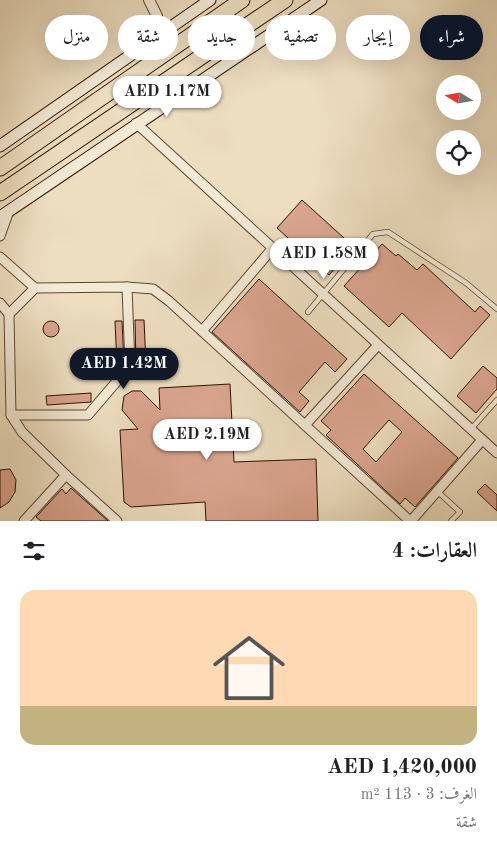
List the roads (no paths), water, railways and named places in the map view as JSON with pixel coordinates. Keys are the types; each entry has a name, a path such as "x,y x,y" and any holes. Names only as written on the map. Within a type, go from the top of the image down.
{"highway":[{"path":"0,168 242,0"},
{"path":"0,193 285,0"}],"main road":[{"path":"178,22 210,0"},
{"path":"4,214 136,123 321,0"},
{"path":"0,146 122,60"}],"street":[{"path":"149,0 156,15"},
{"path":"136,123 497,453"},
{"path":"0,236 4,214"},
{"path":"202,331 272,249"},
{"path":"0,257 35,288 127,287 153,289 202,331 410,521 482,440"},
{"path":"11,415 88,415 130,366 127,287"},
{"path":"9,314 35,288"},
{"path":"0,303 9,314 11,415 22,432 117,521"},
{"path":"305,425 378,344"},
{"path":"24,521 66,475"}],"lane":[{"path":"308,312 373,234 388,232 429,258 443,271 466,283 497,309"},
{"path":"471,430 497,400"},
{"path":"437,491 460,512 452,521"}],"water":[{"path":"78,350 82,350 86,356 82,362 78,362 74,358 74,354"}]}
